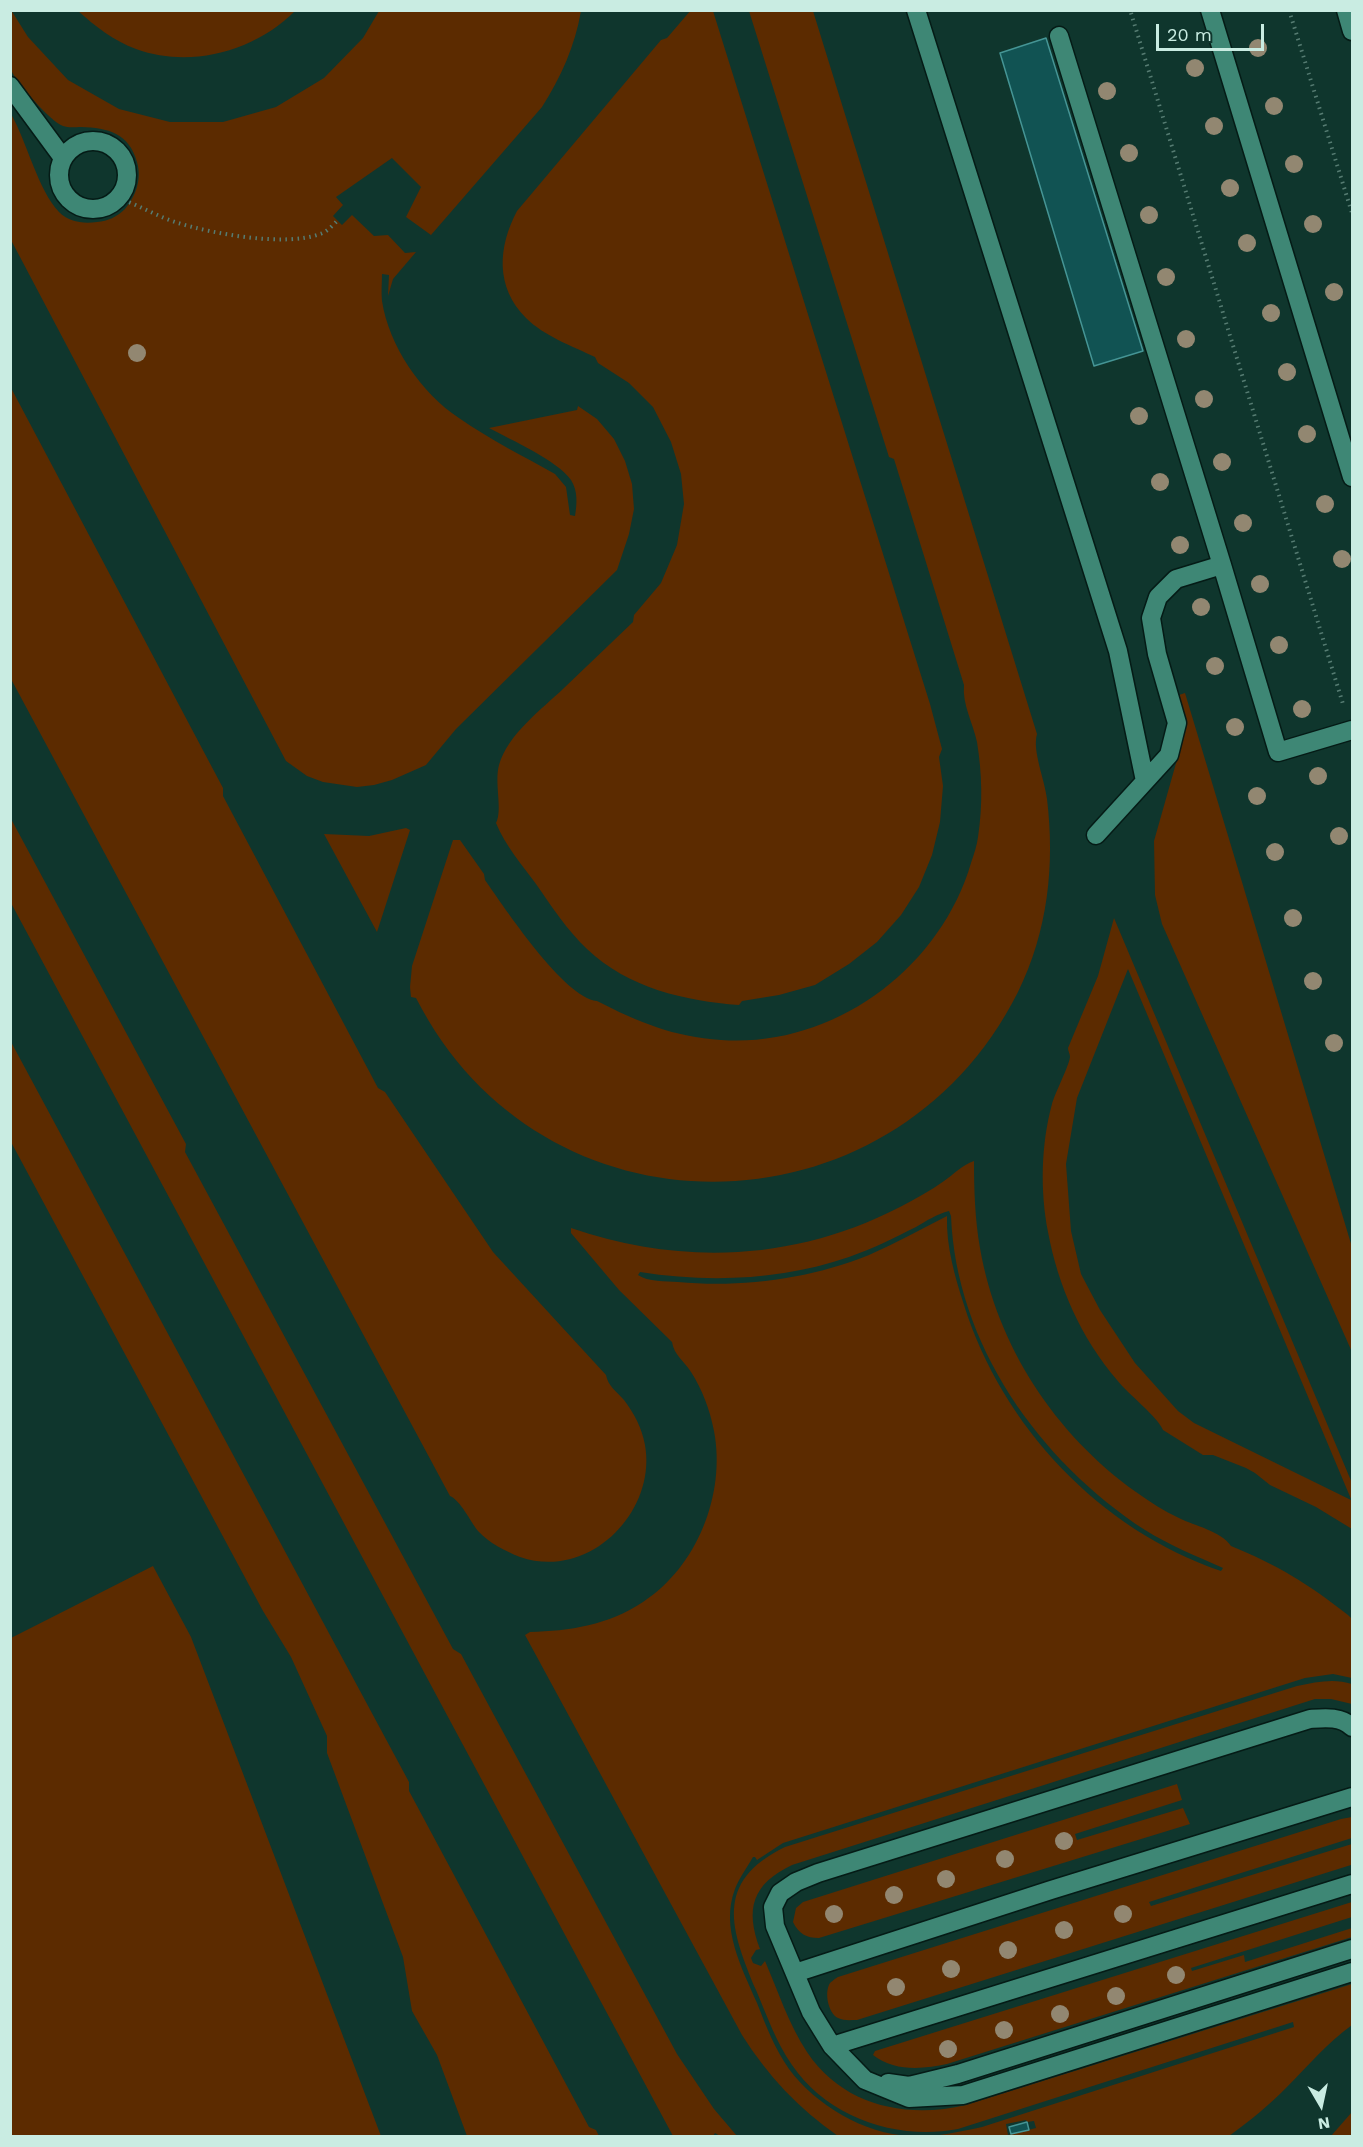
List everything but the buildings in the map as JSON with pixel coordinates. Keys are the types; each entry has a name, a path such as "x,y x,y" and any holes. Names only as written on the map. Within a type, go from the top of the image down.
{"lane":[{"path":"916,10 1118,651 1145,781"},
{"path":"1210,10 1353,477"},
{"path":"1346,10 1353,31"},
{"path":"1059,36 1278,752 1352,730"},
{"path":"10,86 63,158"},
{"path":"89,141 100,141 111,146 126,164 125,187 118,198 109,205 98,208 77,205 68,198 59,180 59,168 63,158 78,144 89,141"},
{"path":"1096,836 1169,756 1177,723 1157,654 1151,618 1158,597 1176,579 1222,565"},
{"path":"1353,1727 1332,1718 1310,1719 796,1882 780,1893 773,1907 775,1926 811,2012 832,2046 865,2080 909,2098 963,2095 1353,1972"},
{"path":"795,1973 1051,1890 1353,1797"},
{"path":"832,2046 1353,1884"},
{"path":"865,2080 909,2086 958,2074 1353,1948"}],"path":[{"path":"1289,10 1353,213"},
{"path":"1131,13 1352,730"},
{"path":"118,198 176,222 231,235 284,239 308,238 323,233 338,220"}],"shaded area":[{"path":"11,10 28,37 68,80 119,109 170,122 223,122 276,107 324,78 363,38 379,11 581,11 566,61 542,107 431,235 406,217 421,187 392,158 336,197 343,205 333,216 342,225 352,215 374,236 388,235 405,253 416,252 393,279 388,296 389,275 382,274 382,301 399,351 432,396 470,426 555,474 566,487 570,515 575,516 576,502 576,493 571,480 555,465 533,451 489,428 577,410 578,406 597,419 614,439 625,461 632,484 634,509 629,534 617,570 456,729 426,765 392,780 357,787 323,782 307,776 286,761 11,240 11,114 45,191 59,212 67,218 77,222 92,223 116,216 132,199 139,175 133,152 123,138 100,129 63,126 34,101 20,83 10,65"},
{"path":"691,10 713,11 930,704 942,749 939,757 943,786 940,822 932,855 919,887 901,915 877,942 849,964 815,985 779,995 742,1001 739,1005 698,1000 658,990 620,974 603,962 580,942 560,918 509,847 496,823 499,811 497,780 503,754 526,723 633,622 634,615 661,583 677,545 684,504 681,474 671,442 653,407 629,383 598,363 595,357 541,330 516,306 505,280 503,253 506,239 517,211 661,40 667,38"},
{"path":"78,11 295,11 261,37 242,46 200,56 178,57 157,55 128,46 105,33"},
{"path":"749,11 813,11 1037,734 1036,749 1046,791 1050,848 1047,897 1028,969 1018,992 962,1074 889,1133 807,1169 718,1182 630,1171 546,1137 473,1080 416,998 411,997 410,987 412,966 453,840 460,840 520,929 568,985 583,996 657,1027 688,1036 721,1040 763,1039 803,1031 841,1015 876,994 908,968 935,936 956,901 971,863 980,825 981,777 977,742 966,706 964,685 894,459 889,457"},
{"path":"10,386 223,788 223,796 378,1088 385,1092 493,1252 606,1375 610,1385 624,1400 637,1421 645,1445 646,1470 640,1494 629,1516 613,1535 593,1550 570,1559 546,1562 520,1557 482,1535 462,1507 450,1496 11,679"},
{"path":"1185,693 1352,1247 1352,1352 1162,924 1155,895 1154,841 1184,735 1185,719 1179,695"},
{"path":"10,817 186,1144 185,1152 453,1649 461,1654 677,2054 714,2109 737,2136 720,2136 715,2133 713,2136 673,2136 11,903"},
{"path":"406,828 410,830 377,932 324,834 369,836"},
{"path":"1114,918 1352,1483 1352,1529 1316,1507 1270,1485 1246,1468 1213,1455 1203,1455 1163,1430 1104,1364 1092,1347 1073,1310 1052,1252 1045,1216 1044,1151 1052,1104 1069,1061 1068,1048 1098,976","holes":["1128,969 1351,1500 1194,1423 1178,1411 1135,1363 1100,1310 1081,1274 1071,1231 1066,1164 1077,1098"]},
{"path":"10,1040 409,1782 409,1791 589,2127 596,2130 599,2136 467,2136 437,2055 412,2011 403,1957 327,1753 327,1736 291,1657 263,1611 11,1142"},
{"path":"974,1161 977,1226 988,1284 1015,1353 1034,1385 1080,1443 1107,1469 1141,1496 1185,1521 1221,1536 1231,1546 1292,1576 1348,1615 1352,1619 1352,1678 1333,1674 1305,1678 783,1843 757,1860 753,1857 735,1889 731,1904 731,1933 739,1962 775,2045 789,2069 800,2082 827,2105 859,2123 893,2134 910,2136 838,2136 797,2103 762,2064 742,2035 525,1635 530,1632 574,1628 603,1621 630,1610 662,1587 679,1569 703,1527 716,1479 717,1455 714,1431 705,1400 695,1379 677,1354 672,1342 619,1290 571,1233 571,1228 613,1240 654,1248 696,1252 738,1252 779,1247 820,1238 860,1225 917,1198","holes":["949,1211 956,1263 969,1309 987,1353 1010,1395 1038,1434 1071,1470 1106,1502 1145,1530 1223,1568 1221,1571 1177,1553 1135,1529 1097,1501 1061,1468 1030,1432 1003,1392 981,1349 964,1305 954,1272 948,1239 947,1216 869,1255 799,1276 751,1282 702,1284 657,1281 638,1275 640,1272 692,1278 719,1278 798,1271 858,1254"]},
{"path":"153,1566 191,1637 381,2136 11,2136 11,1638"},
{"path":"1332,1681 1352,1684 1352,1704 1331,1699 1315,1699 792,1865 768,1881 760,1889 755,1899 753,1922 760,1949 756,1950 751,1958 753,1963 761,1966 765,1961 789,2019 807,2052 839,2085 857,2096 899,2109 943,2109 966,2105 1352,1984 1352,2025 1252,2119 1229,2136 930,2136 982,2127 1294,2027 1293,2022 958,2129 935,2132 888,2128 844,2111 824,2099 807,2083 792,2065 776,2038 747,1968 735,1928 734,1909 738,1892 747,1876 762,1861 785,1847 1297,1686","holes":["1026,2120 1027,2122 1034,2121 1036,2128 1008,2135 1006,2124"]},
{"path":"1177,1784 1182,1800 1075,1834 1077,1840 1183,1808 1190,1824 819,1938 803,1934 793,1922 796,1908 803,1902"},
{"path":"1352,1817 1352,1838 1149,1902 1151,1906 1352,1844 1351,1865 857,2020 838,2018 829,2007 828,1987 838,1977"},
{"path":"1352,1902 1352,1917 1191,1968 1192,1971 1244,1955 1245,1962 1352,1928 1352,1937 947,2064 919,2068 900,2067 873,2055 875,2051"},
{"path":"1352,2112 1350,2136 1331,2136"}]}
